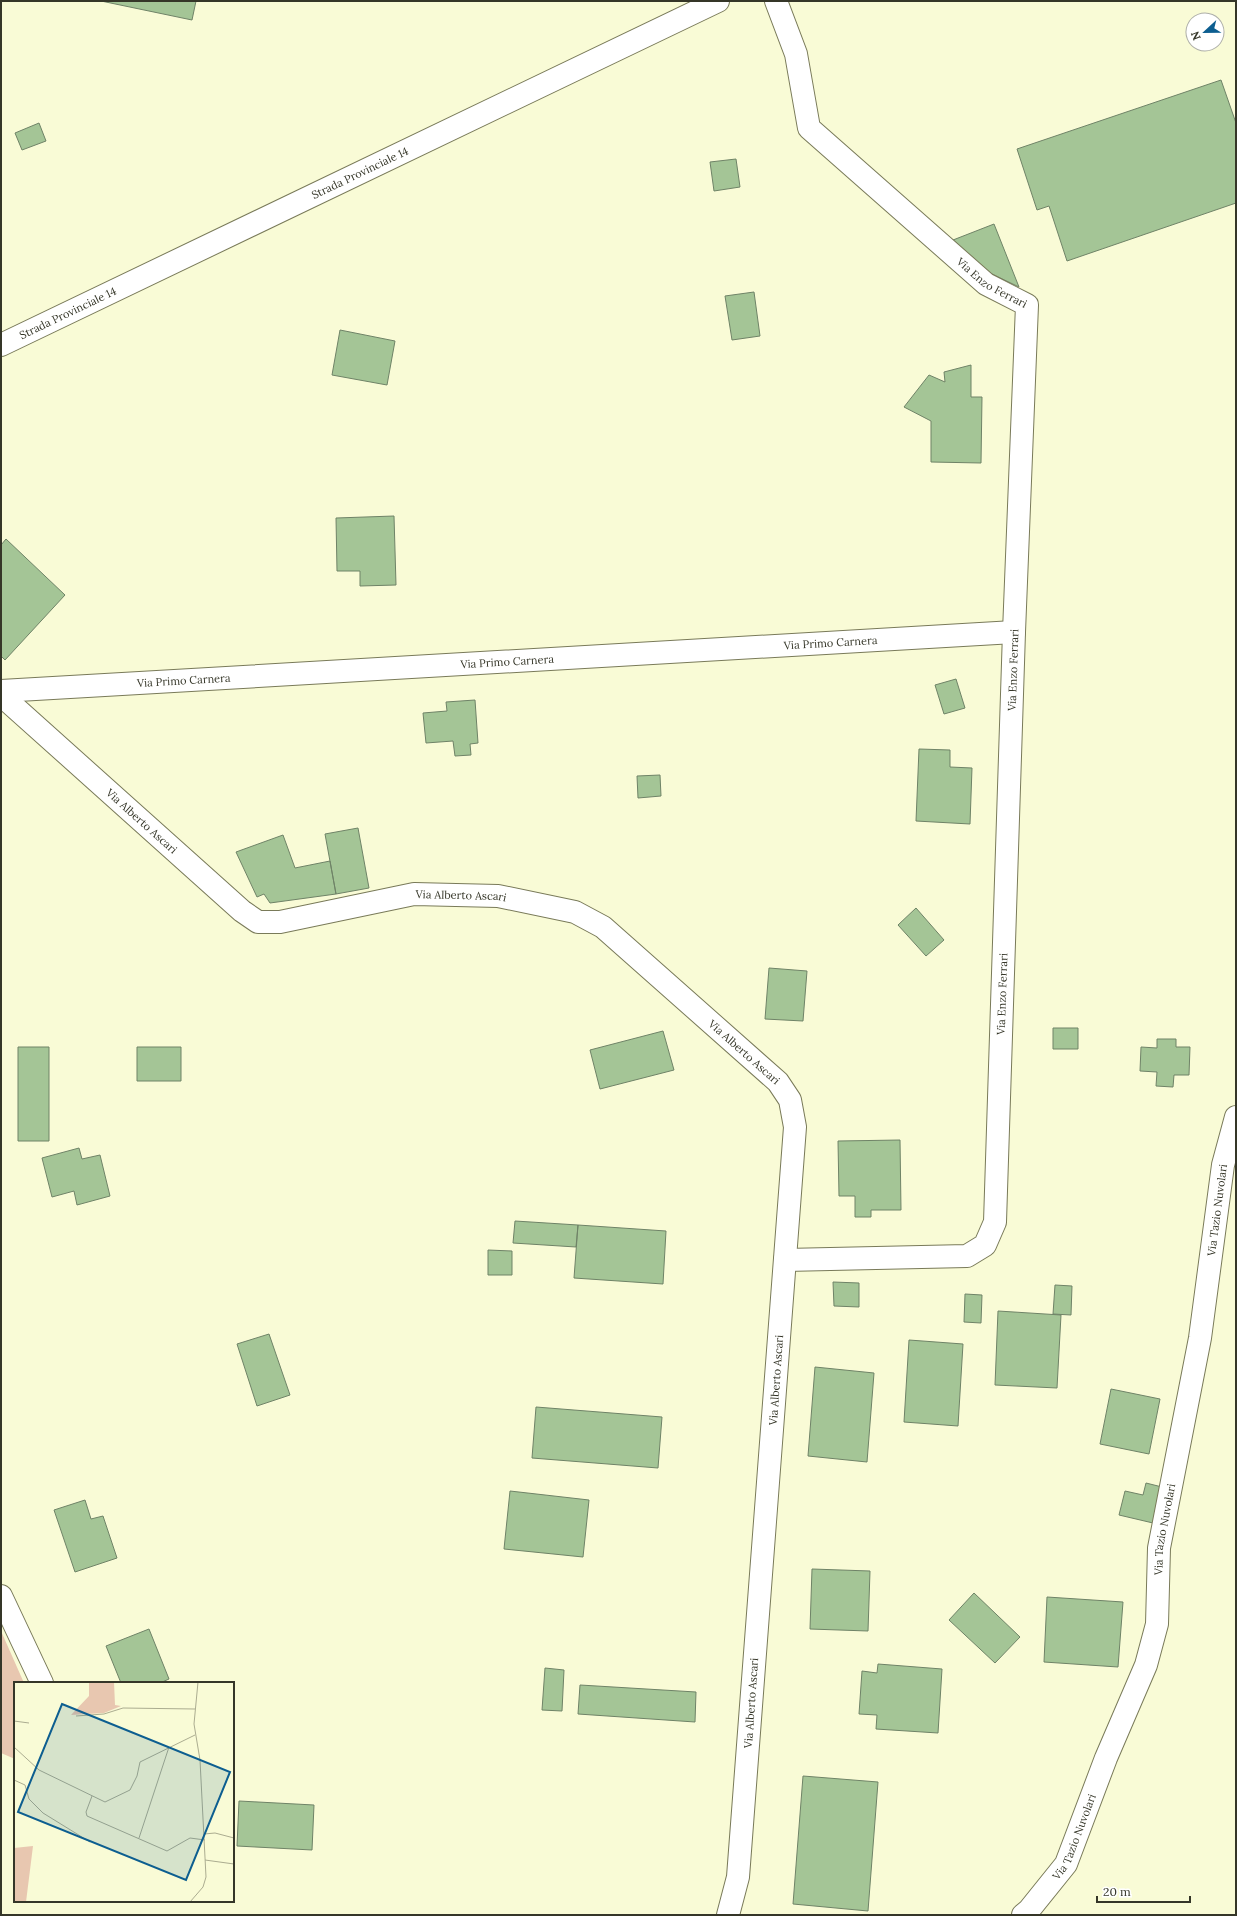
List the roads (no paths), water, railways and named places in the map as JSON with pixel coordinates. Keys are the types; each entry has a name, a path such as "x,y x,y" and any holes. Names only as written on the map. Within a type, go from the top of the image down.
{"street":[{"name":"Strada Provinciale 14","path":"1,345 717,1"},
{"name":"Via Enzo Ferrari","path":"776,1 796,54 808,128 986,284 1027,305 1014,632 995,1222 985,1245 967,1256 785,1260"},
{"name":"Via Primo Carnera","path":"1,691 1014,632"},
{"name":"Via Alberto Ascari","path":"1,695 242,911 258,922 280,922 414,894 498,896 574,912 603,927 778,1082 790,1100 795,1127 785,1260 738,1877 728,1915"},
{"name":"Via Tazio Nuvolari","path":"1022,1915 1029,1910 1066,1864 1106,1758 1146,1665 1154,1638 1157,1624 1159,1548 1200,1338 1223,1165 1236,1117"},
{"path":"1,1596 42,1682"}]}
